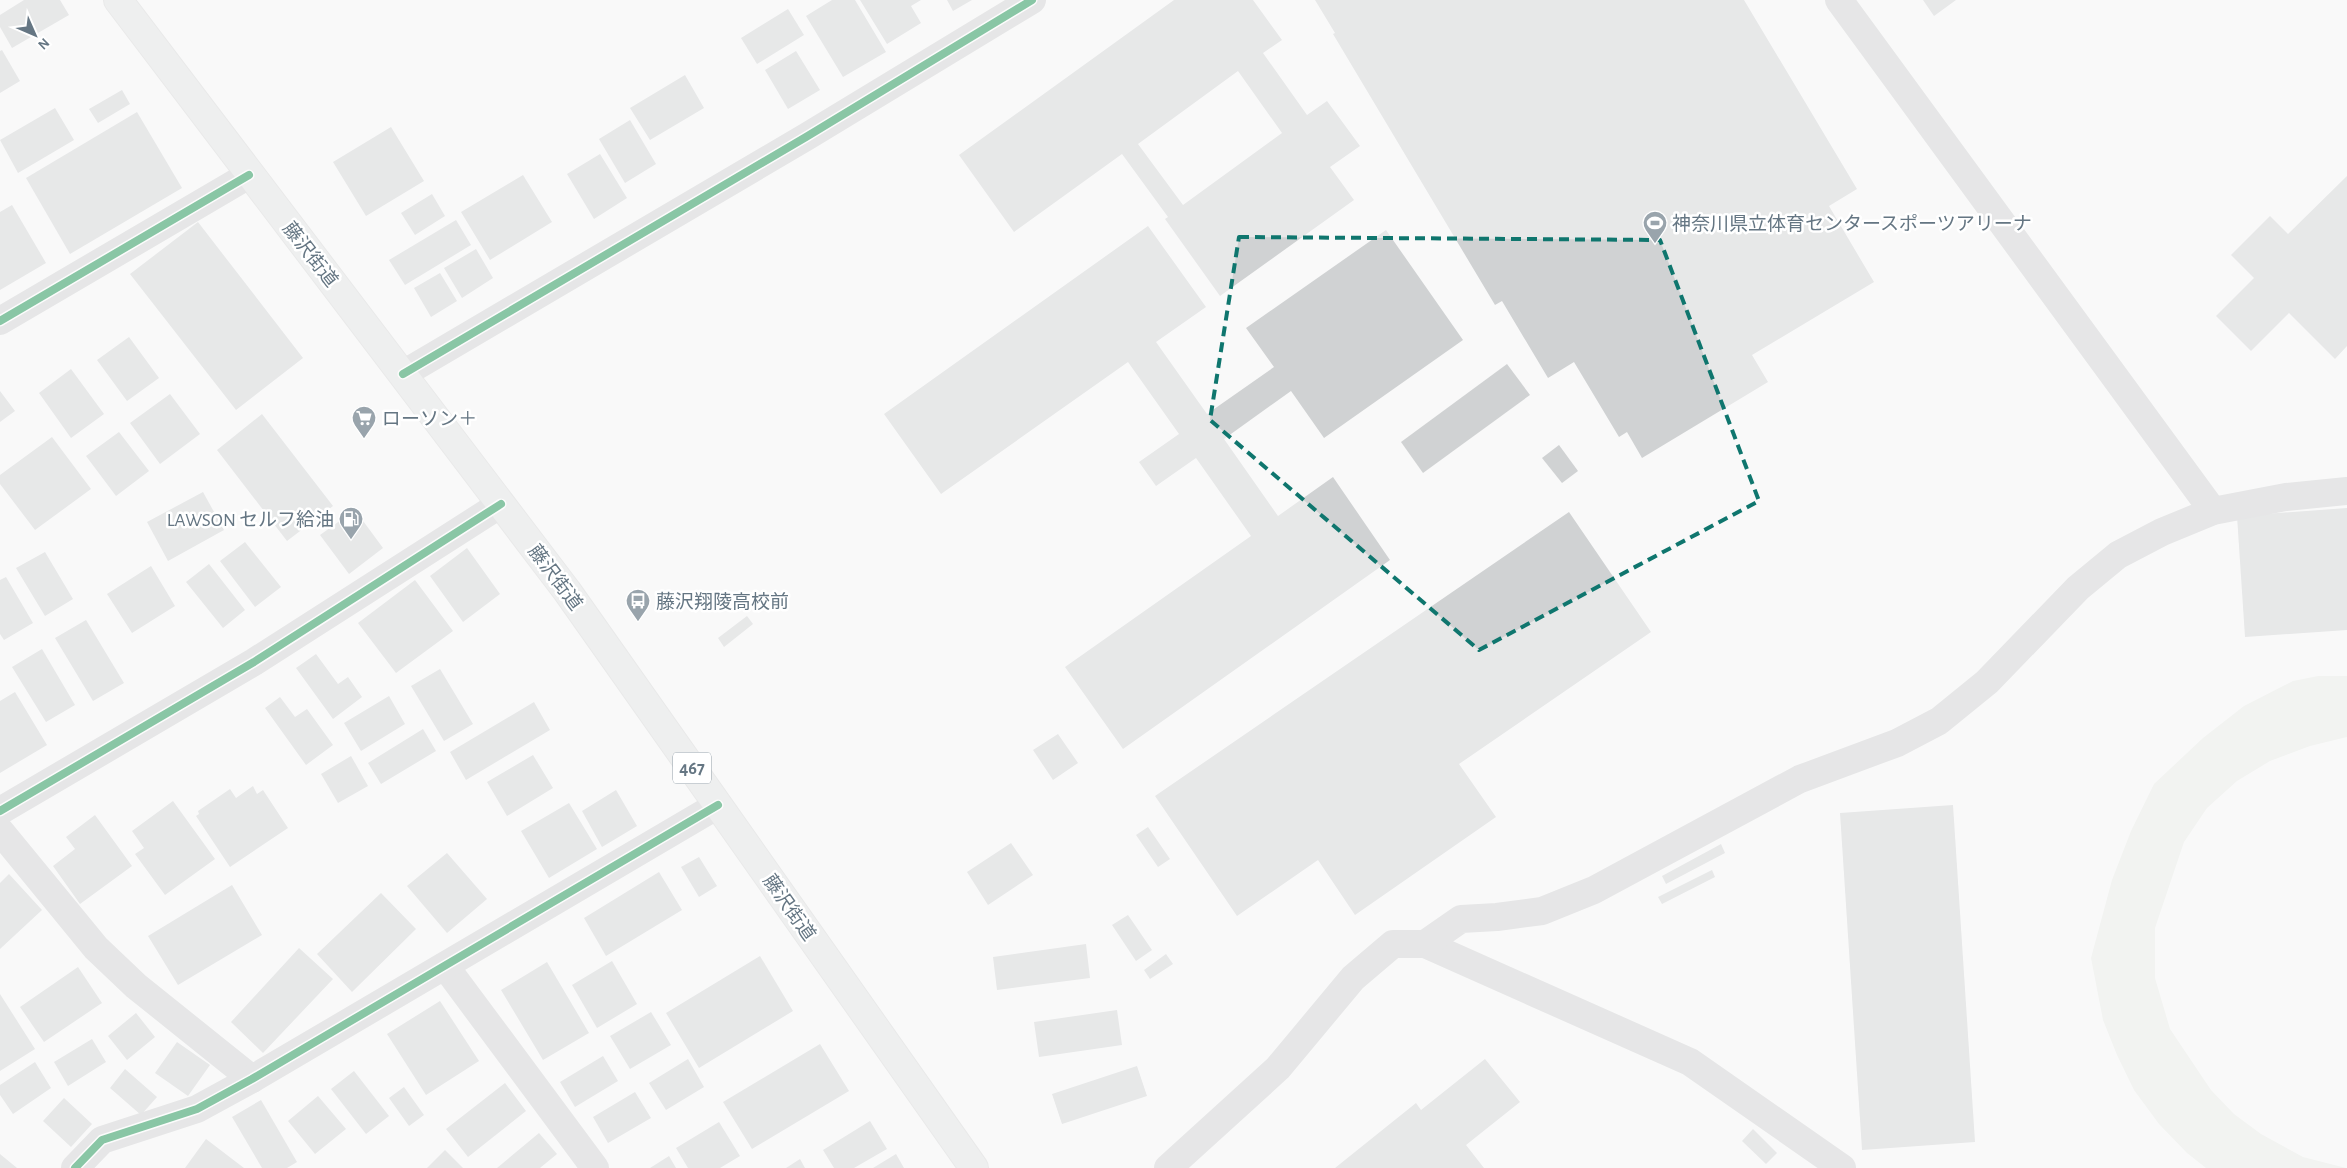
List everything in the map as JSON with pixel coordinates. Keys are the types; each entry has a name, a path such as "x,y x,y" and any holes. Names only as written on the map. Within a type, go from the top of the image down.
{"highway":[{"name":"藤沢街道","path":"118,0 249,175 567,591 974,1168"}],"street":[{"path":"403,374 798,142 1032,0"},
{"path":"1839,0 2213,511"},
{"path":"0,321 249,175"},
{"path":"1425,944 1461,919 1542,912 1594,890 1800,778 1875,752 1939,722 1987,682 2078,588 2118,555 2162,532 2213,511 2286,497 2347,491"},
{"path":"0,811 254,662 501,504"},
{"path":"75,1168 102,1140 197,1109 252,1079 718,805"},
{"path":"0,831 96,948 136,986 252,1079"},
{"path":"1168,1168 1278,1068 1353,978 1393,944 1425,944 1690,1062 1842,1168"},
{"path":"445,966 595,1168"}],"highlighted area":[{"path":"1239,237 1660,240 1759,501 1479,650 1210,420"}],"shaded area":[{"path":"2318,676 2347,676 2347,737 2310,746 2270,761 2237,781 2207,808 2184,842 2155,928 2155,978 2170,1029 2211,1090 2234,1114 2261,1134 2303,1157 2346,1168 2206,1168 2187,1153 2159,1124 2134,1090 2103,1020 2091,958 2112,880 2131,831 2154,784 2203,738 2244,706 2293,681"}],"building":[{"path":"24,0 60,0 69,15 12,48 0,27 0,15"},
{"path":"832,0 855,0 886,52 843,77 806,16"},
{"path":"860,0 921,0 911,6 921,23 887,44"},
{"path":"947,0 972,0 953,11"},
{"path":"1174,0 1253,0 1282,40 1263,53 1307,115 1327,101 1360,146 1330,167 1354,200 1220,296 1165,219 1168,217 1122,154 1014,232 959,155","holes":["1238,71 1282,133 1183,205 1138,144"]},
{"name":"神奈川県立体育センタースポーツアリーナ","path":"1315,0 1744,0 1857,189 1829,206 1874,282 1752,355 1768,382 1642,458 1627,432 1619,437 1574,362 1548,378 1502,301 1495,305 1333,34 1335,33"},
{"path":"1923,0 1956,0 1934,16"},
{"path":"788,9 804,35 757,64 741,38"},
{"path":"2,50 20,81 0,93 0,51"},
{"path":"796,51 820,90 788,109 765,70"},
{"path":"685,75 704,108 650,140 630,108"},
{"path":"122,90 130,104 98,123 89,109"},
{"path":"55,108 74,140 18,173 0,140"},
{"path":"137,112 182,188 70,254 26,178"},
{"path":"630,120 656,164 625,183 599,139"},
{"path":"391,127 424,181 366,216 333,162"},
{"path":"600,154 627,198 594,219 567,174"},
{"path":"523,175 552,222 490,260 461,212"},
{"path":"2347,176 2347,346 2335,359 2289,313 2251,351 2216,316 2254,278 2231,255 2270,216 2288,234"},
{"path":"432,194 445,216 415,235 401,213"},
{"path":"12,205 46,263 0,290 0,212"},
{"path":"456,220 471,245 405,285 389,260"},
{"path":"198,222 303,358 236,410 130,274"},
{"path":"1148,226 1206,307 1156,342 1207,414 1274,367 1246,328 1386,230 1463,340 1324,438 1291,391 1224,439 1278,516 1333,477 1390,560 1123,749 1065,667 1251,536 1196,458 1156,486 1139,462 1179,434 1128,362 941,494 884,414"},
{"path":"476,249 493,278 462,298 444,268"},
{"path":"440,273 457,301 431,317 414,288"},
{"path":"129,337 159,378 127,401 97,360"},
{"path":"1507,364 1530,395 1423,473 1401,442"},
{"path":"71,369 104,414 71,438 39,393"},
{"path":"0,391 15,411 0,422"},
{"path":"170,394 200,434 160,464 130,423"},
{"path":"262,414 333,506 287,541 217,450"},
{"path":"119,432 149,471 116,496 86,456"},
{"path":"52,437 91,489 35,530 0,484 0,475"},
{"path":"1559,445 1578,471 1562,483 1542,458"},
{"path":"203,492 224,530 168,561 147,522"},
{"path":"2347,508 2347,630 2245,637 2237,516"},
{"path":"355,510 383,548 349,574 320,535"},
{"path":"1569,512 1651,632 1459,764 1496,817 1355,915 1318,860 1237,916 1155,796"},
{"path":"245,542 281,587 255,607 220,561"},
{"path":"467,548 500,594 463,622 430,576"},
{"path":"45,552 73,599 45,616 16,568"},
{"path":"209,564 245,610 223,628 186,582"},
{"path":"151,566 175,606 132,633 107,594"},
{"path":"6,577 33,623 4,640 0,634 0,580"},
{"path":"415,580 453,631 396,673 358,623"},
{"path":"747,616 753,624 724,647 718,638"},
{"path":"86,620 124,683 93,701 55,638"},
{"path":"42,649 75,705 46,722 12,667"},
{"path":"316,654 338,684 348,677 362,697 333,719 296,668"},
{"path":"440,669 473,724 444,741 411,686"},
{"path":"15,692 47,745 0,773 0,701"},
{"path":"389,696 405,724 361,751 344,723"},
{"path":"280,697 295,717 307,709 333,745 306,765 265,708"},
{"path":"534,702 550,730 466,780 450,752"},
{"path":"423,729 436,751 381,784 368,763"},
{"path":"1058,734 1078,763 1053,780 1033,750"},
{"path":"533,755 553,788 507,816 487,782"},
{"path":"351,756 368,786 338,803 321,774"},
{"path":"253,786 257,794 263,790 288,828 230,867 196,816 199,814 198,811 230,789 236,798"},
{"path":"616,790 637,826 602,847 582,811"},
{"path":"173,801 215,859 165,895 135,854 144,848 132,831"},
{"path":"569,803 597,849 549,878 521,831"},
{"path":"1953,805 1975,1142 1862,1150 1840,813"},
{"path":"95,815 132,866 80,904 53,866 75,849 66,837"},
{"path":"1148,827 1170,859 1158,867 1136,835"},
{"path":"1011,843 1033,875 988,905 967,872"},
{"path":"1721,844 1725,853 1666,884 1662,876"},
{"path":"447,853 487,899 447,933 407,886"},
{"path":"699,857 717,886 699,897 681,867"},
{"path":"1712,870 1715,877 1662,904 1658,897"},
{"path":"659,872 682,910 606,956 584,918"},
{"path":"9,874 42,910 0,949 0,883"},
{"path":"232,885 262,935 178,985 148,936"},
{"path":"381,893 416,929 352,992 317,954"},
{"path":"1128,915 1152,950 1136,961 1112,925"},
{"path":"1086,944 1090,978 997,990 993,957"},
{"path":"299,948 333,979 263,1053 231,1022"},
{"path":"1166,954 1173,964 1150,979 1144,970"},
{"path":"760,956 793,1011 699,1068 666,1013"},
{"path":"612,961 637,1004 597,1028 572,985"},
{"path":"547,962 589,1033 543,1060 501,990"},
{"path":"78,967 102,1003 44,1042 20,1007"},
{"path":"0,994 35,1049 0,1071"},
{"path":"440,1001 479,1061 426,1095 387,1034"},
{"path":"1117,1010 1122,1045 1039,1057 1034,1022"},
{"path":"651,1012 671,1045 630,1069 610,1036"},
{"path":"136,1013 155,1037 127,1060 108,1036"},
{"path":"92,1039 106,1062 68,1086 54,1062"},
{"path":"177,1042 210,1065 188,1096 155,1073"},
{"path":"820,1044 849,1091 752,1149 723,1102"},
{"path":"603,1056 618,1081 575,1107 560,1082"},
{"path":"688,1059 704,1087 666,1110 649,1083"},
{"path":"1485,1059 1520,1102 1466,1145 1484,1168 1335,1168 1416,1103 1421,1110"},
{"path":"35,1062 51,1088 13,1114 0,1095 0,1085"},
{"path":"1137,1066 1147,1096 1062,1124 1052,1094"},
{"path":"125,1069 157,1097 141,1115 110,1088"},
{"path":"354,1071 389,1116 366,1134 331,1089"},
{"path":"505,1083 526,1111 468,1157 446,1129"},
{"path":"404,1087 424,1115 409,1126 389,1098"},
{"path":"635,1092 651,1118 608,1143 593,1117"},
{"path":"318,1096 346,1129 315,1154 288,1121"},
{"path":"64,1098 92,1124 71,1147 43,1121"},
{"path":"261,1100 297,1162 287,1168 262,1168 232,1117"},
{"path":"870,1121 887,1149 854,1168 834,1168 823,1150"},
{"path":"719,1122 740,1156 720,1168 688,1168 676,1148"},
{"path":"1753,1129 1777,1153 1766,1164 1742,1141"},
{"path":"539,1133 557,1154 540,1168 497,1168"},
{"path":"206,1139 244,1168 185,1168"},
{"path":"445,1150 463,1168 427,1168"},
{"path":"0,1154 17,1168 0,1168"},
{"path":"896,1154 904,1168 873,1168"},
{"path":"669,1156 676,1168 650,1168"},
{"path":"800,1159 805,1168 786,1168"}],"cycle path":[{"path":"403,374 806,137 1032,0"},
{"path":"0,321 249,175"},
{"path":"0,811 254,662 501,504"},
{"path":"75,1168 102,1140 197,1109 252,1079 718,805"}],"place":[{"name":"神奈川県立体育センタースポーツアリーナ","path":"1655,244"},
{"name":"ローソン＋","path":"364,439"},
{"name":"LAWSON セルフ給油","path":"351,540"},
{"name":"藤沢翔陵高校前","path":"638,622"}]}
